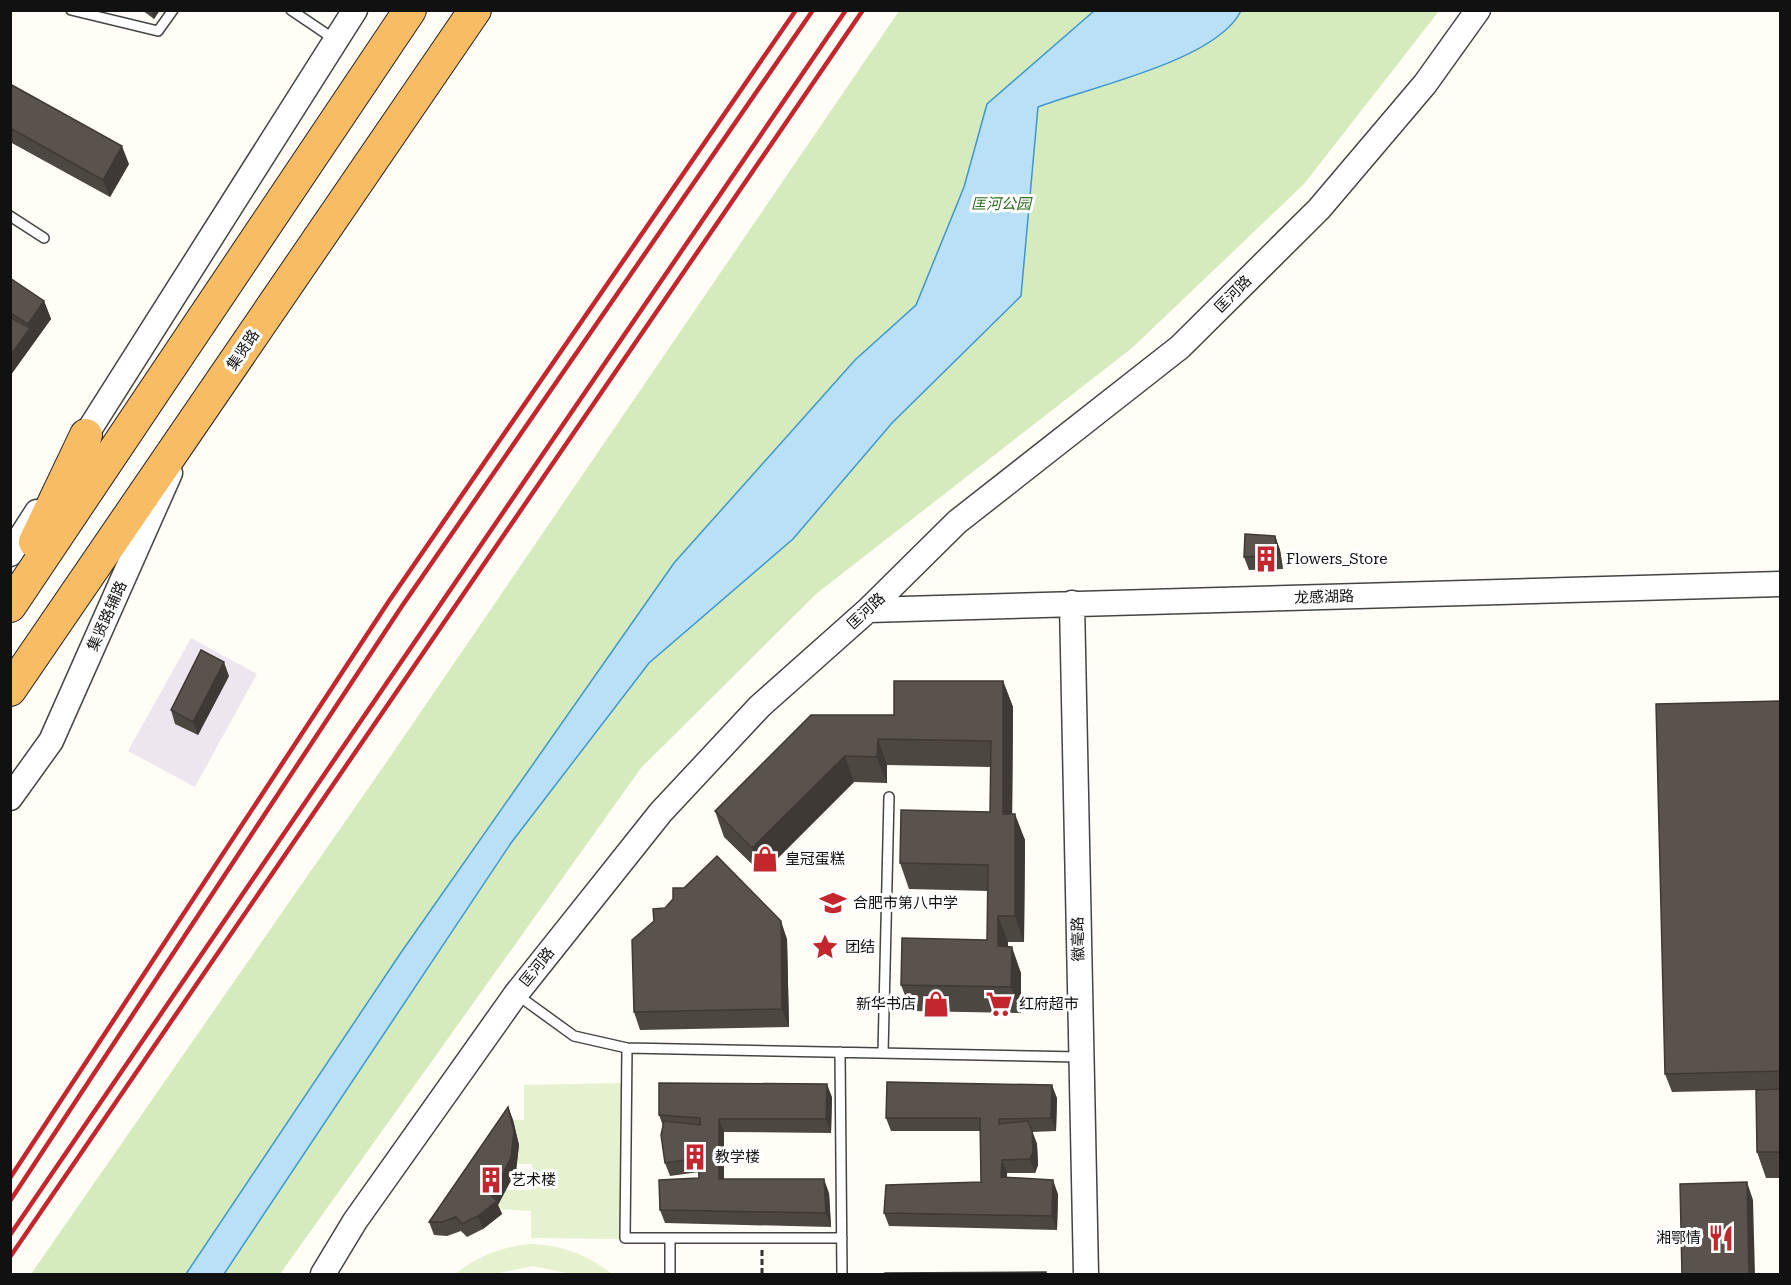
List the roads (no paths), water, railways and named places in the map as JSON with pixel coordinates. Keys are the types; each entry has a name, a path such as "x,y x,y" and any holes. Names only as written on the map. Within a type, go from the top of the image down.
{"highway":[{"path":"10,606 410,10"},
{"name":"集贤路","path":"10,690 475,10"},
{"path":"10,592 86,435"}],"street":[{"path":"10,554 355,10"},
{"name":"匡河路","path":"322,1275 355,1221 516,994 661,812 760,706 868,610 957,522 1188,339 1319,209 1425,84 1478,10"},
{"name":"集贤路辅路","path":"10,798 51,741 190,427"},
{"name":"龙感湖路","path":"868,610 1780,585"},
{"name":"徽毫路","path":"1072,603 1086,1275"}],"lane":[{"path":"71,10 158,31 173,10"},
{"path":"291,10 336,40"},
{"path":"10,216 44,238"},
{"path":"883,1053 889,797"},
{"path":"516,994 574,1036 627,1048 1080,1057"},
{"path":"627,1048 625,1238 842,1238"},
{"path":"840,1052 842,1275"},
{"path":"670,1238 670,1275"}],"water":[{"path":"1094,11 1241,11 1227,29 1206,44 1179,58 1150,70 1038,107 1021,296 892,423 793,539 649,663 511,843 224,1274 186,1274 400,954 674,563 855,360 916,305 964,187 987,104"}],"railway":[{"path":"10,1178 389,601 796,10"},
{"path":"10,1201 402,606 813,10"},
{"path":"10,1235 846,10"},
{"path":"10,1257 863,10"}],"place":[{"name":"Flowers_Store","path":"1266,559"},
{"name":"皇冠蛋糕","path":"765,859"},
{"name":"合肥市第八中学","path":"833,903"},
{"name":"团结","path":"825,947"},
{"name":"新华书店","path":"936,1004"},
{"name":"红府超市","path":"999,1004"},
{"name":"教学楼","path":"695,1157"},
{"name":"艺术楼","path":"491,1180"},
{"name":"湘鄂情","path":"1721,1238"}],"park label":[{"name":"匡河公园","path":"1001,204"}]}
